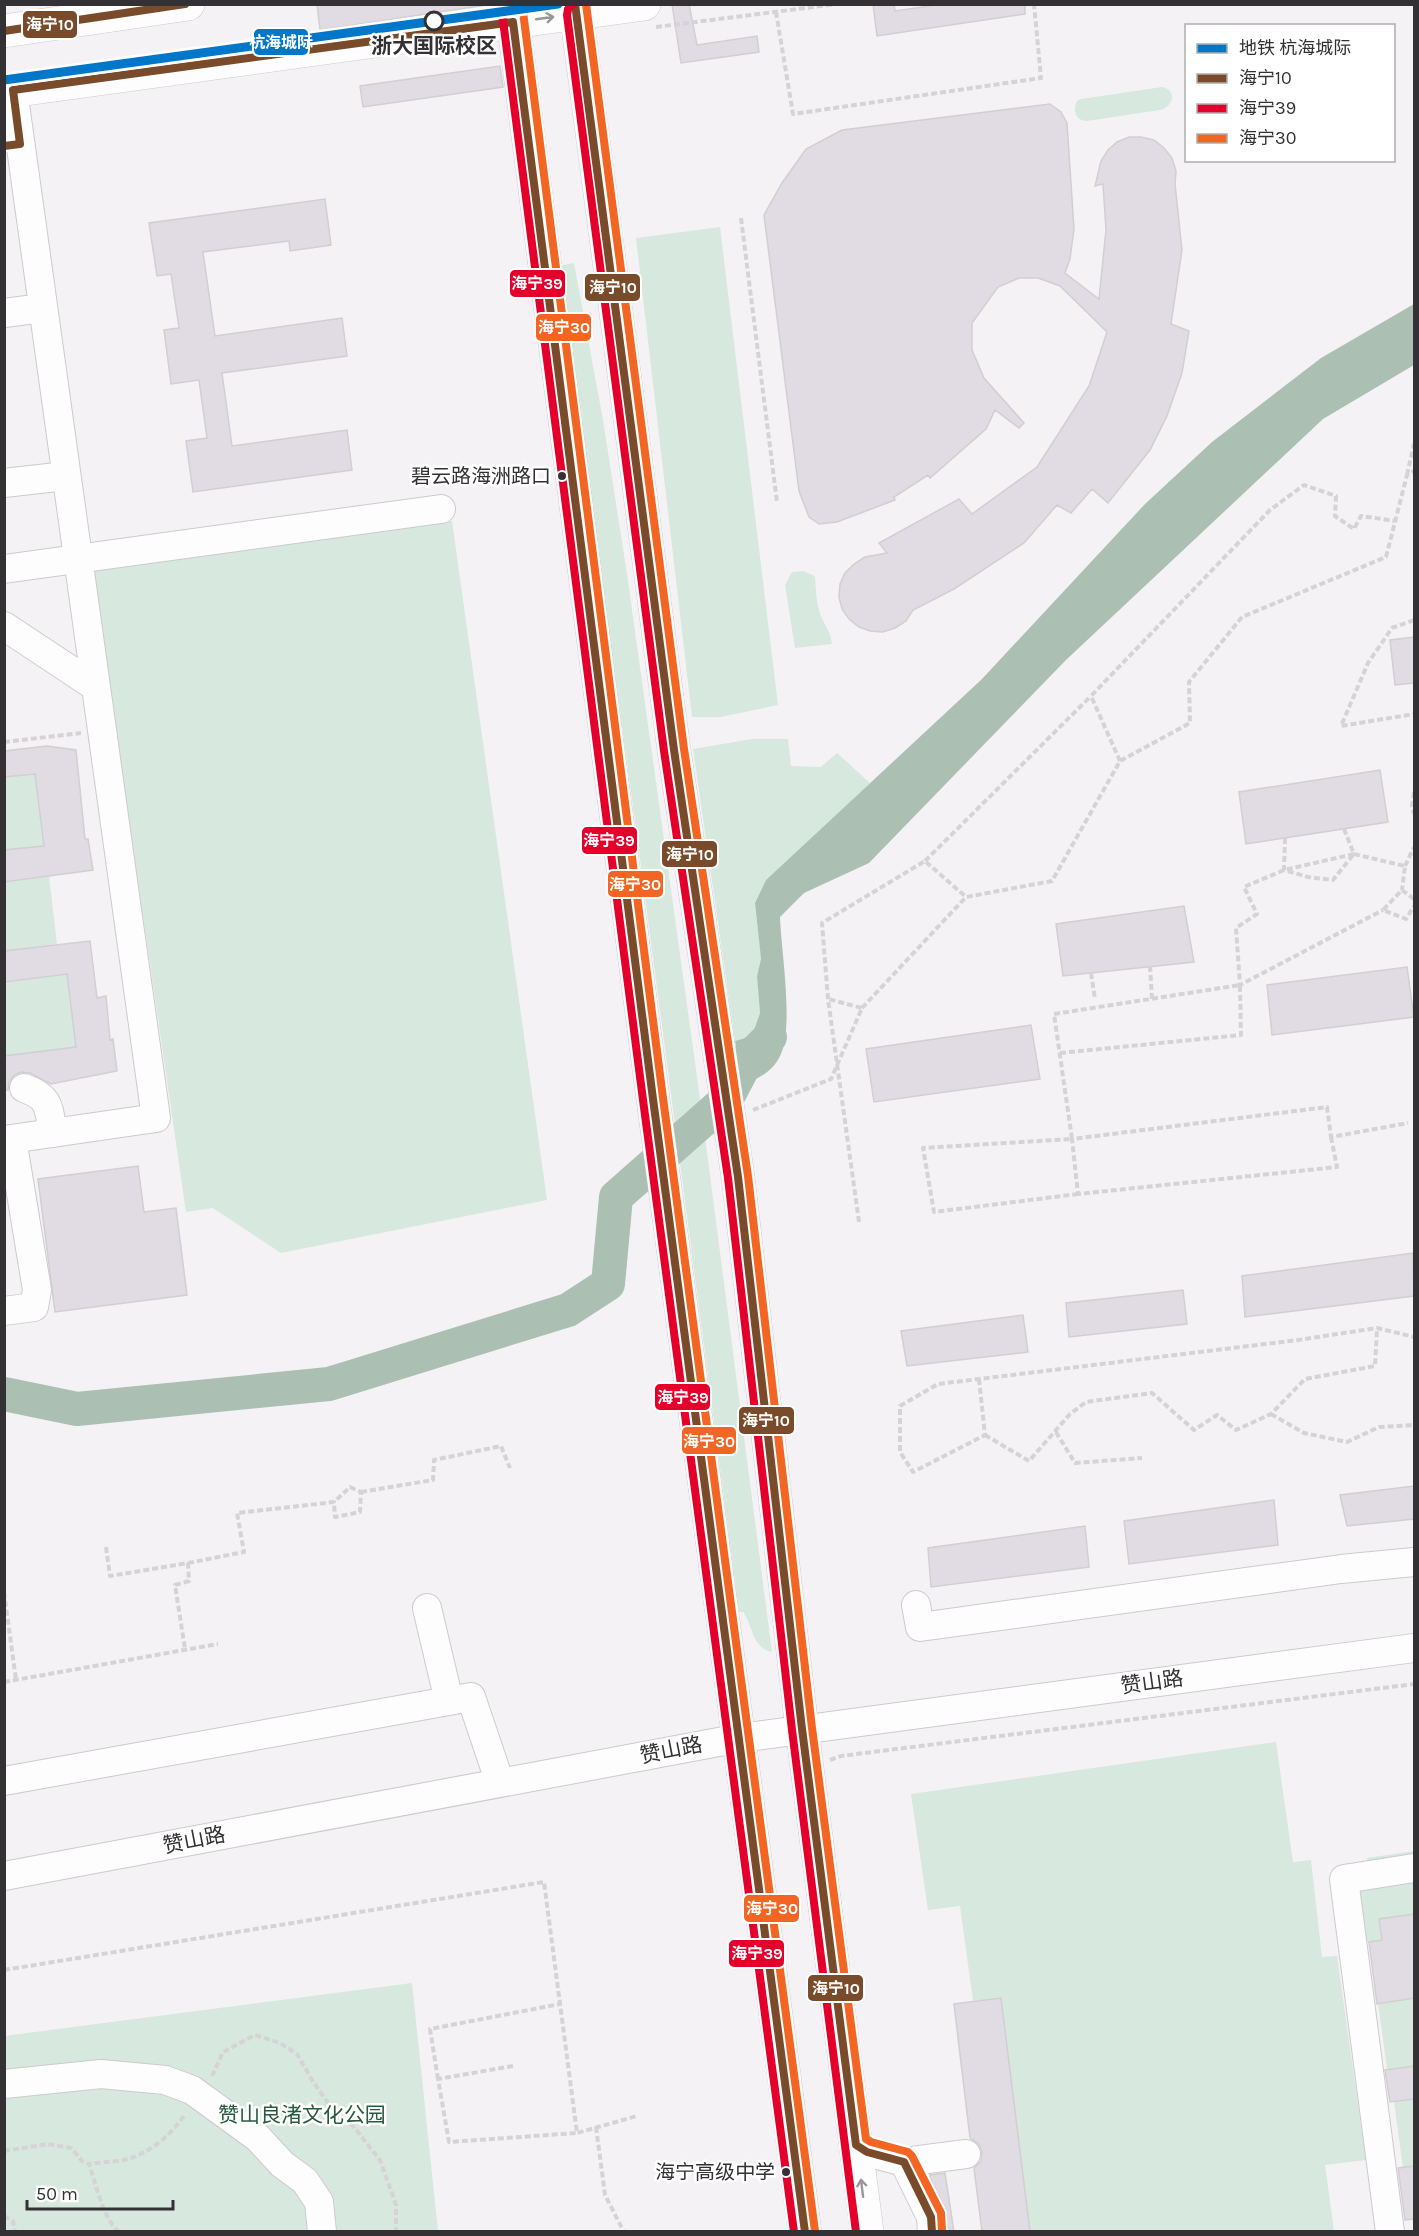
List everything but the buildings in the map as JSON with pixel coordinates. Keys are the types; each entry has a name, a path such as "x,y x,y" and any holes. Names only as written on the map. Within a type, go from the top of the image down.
{"main road":[{"path":"4,31 188,4"},
{"path":"576,9 674,750 738,1178 802,1729 867,2232"},
{"path":"8,91 512,13 576,9 646,16"},
{"path":"512,13 653,1099 805,2232"}],"street":[{"path":"4,1311 34,1307 37,1290 8,1139 156,1118 43,308 12,145 8,91"},
{"path":"4,313 43,308"},
{"path":"4,483 66,476"},
{"path":"4,568 78,560 441,509"},
{"path":"4,626 96,687"},
{"path":"24,1088 40,1094 48,1102 53,1133"},
{"path":"916,1605 920,1628 1341,1569 1414,1562"},
{"path":"427,1608 449,1701"},
{"name":"赞山路","path":"4,1876 740,1738 1414,1648"},
{"path":"4,1781 471,1697 500,1783"},
{"path":"1390,2232 1344,1879 1414,1868"},
{"path":"4,2084 101,2074 165,2080 192,2090 258,2138 282,2163 305,2181 319,2202 322,2232"},
{"path":"856,2145 867,2152 904,2162 966,2154"},
{"path":"904,2162 930,2217 932,2232"}],"path":[{"path":"646,16 776,12 837,4"},
{"path":"776,12 793,114 1041,78 1034,4"},
{"path":"741,218 777,502"},
{"path":"746,1113 831,1079 862,1008 966,897 1052,881 1120,761 1190,723 1189,681 1242,617 1386,557 1414,444"},
{"path":"1407,475 1414,471"},
{"path":"859,1222 828,999 822,923 925,861 1091,696 1270,510 1304,485 1336,496 1335,516 1354,529 1361,516 1395,521"},
{"path":"1414,620 1392,628 1368,663 1341,726 1414,714"},
{"path":"1091,696 1120,761"},
{"path":"4,742 102,730"},
{"path":"1414,792 1412,806 1414,814"},
{"path":"1344,829 1354,854"},
{"path":"1284,870 1285,838"},
{"path":"1078,1194 1054,1014 1240,985 1383,910 1402,890 1405,866 1414,847"},
{"path":"1284,870 1308,877 1333,879 1354,854"},
{"path":"1059,1053 1241,1035 1236,928 1257,914 1244,887 1284,870 1354,854 1405,866"},
{"path":"925,861 966,897"},
{"path":"1402,890 1414,899"},
{"path":"1383,910 1406,919 1414,906"},
{"path":"1150,966 1152,999"},
{"path":"1091,973 1095,999"},
{"path":"828,999 862,1008"},
{"path":"1327,1107 1331,1137 1337,1167 1078,1194 934,1212 923,1148 1072,1139 1327,1107"},
{"path":"1331,1137 1408,1123"},
{"path":"986,1435 913,1472 900,1452 900,1406 938,1384 1298,1340 1377,1328 1414,1337"},
{"path":"986,1435 1029,1461 1070,1414 1086,1402 1152,1393 1194,1430 1216,1415 1236,1430 1271,1413 1305,1379 1375,1366 1377,1328"},
{"path":"980,1379 986,1435"},
{"path":"1271,1413 1304,1433 1347,1442 1379,1427 1414,1425"},
{"path":"1056,1432 1075,1462 1142,1458"},
{"path":"106,1547 110,1576 188,1563 244,1552 237,1513 334,1502 350,1487 361,1492 433,1480 434,1460 501,1446 510,1468"},
{"path":"334,1502 335,1517 360,1512 361,1492"},
{"path":"185,1649 175,1585 189,1581 188,1563"},
{"path":"4,1592 16,1680"},
{"path":"4,1682 218,1644"},
{"path":"830,1760 841,1756 1414,1684"},
{"path":"4,1970 544,1882 577,2133"},
{"path":"560,2004 430,2029 449,2142 577,2133 637,2116"},
{"path":"438,2079 513,2066"},
{"path":"596,2127 605,2195 624,2232"},
{"path":"4,2151 48,2144 71,2148 82,2161 89,2164"},
{"path":"4,2216 14,2221 15,2232"}],"green space":[{"path":"1162,87 1170,91 1172,98 1165,108 1160,110 1087,121 1080,119 1075,112 1077,101 1081,99"},
{"path":"720,227 778,705 721,717 692,717 636,238"},
{"path":"574,263 603,420 627,574 699,1091 772,1652 760,1646 747,1618 743,1612 739,1612 559,266"},
{"path":"452,521 547,1200 281,1253 213,1208 186,1212 93,570"},
{"path":"803,571 815,576 818,606 832,644 795,648 785,585 792,572"},
{"path":"752,739 788,739 791,766 821,767 837,753 870,783 766,880 755,903 761,959 757,976 760,1013 752,1036 735,1041 693,749"},
{"path":"35,774 44,846 5,850 4,777"},
{"path":"49,876 57,944 5,951 4,882"},
{"path":"67,974 76,1047 5,1056 4,982"},
{"path":"1276,1742 1293,1862 1311,1860 1322,1957 1337,1956 1366,2160 1325,2165 1334,2231 1030,2231 1001,1998 973,2001 960,1906 928,1910 911,1794"},
{"path":"1414,1851 1414,1920 1413,1914 1380,1919 1382,1940 1364,1942 1355,1877 1370,1875 1367,1858"},
{"name":"赞山良渚文化公园","path":"412,1983 438,2231 5,2231 4,2036"},
{"path":"1414,1998 1414,2066 1387,2069 1378,2003"},
{"path":"1414,2099 1414,2166 1403,2168 1394,2102"}],"shaded area":[{"path":"1414,304 1414,365 1323,419 1066,660 869,863 804,893 780,917 787,1010 784,1045 779,1058 768,1072 743,1085 735,1041 752,1036 760,1013 757,976 761,959 755,903 766,880 982,679 1145,504 1212,442 1321,358"}],"waterway":[{"path":"4,1394 77,1409 329,1384 568,1310 608,1284 616,1197 726,1100 747,1060 770,1037"}],"metro line":[{"name":"杭海城际","path":"4,80 558,4"}],"transit line":[{"name":"海宁10","path":"4,31 185,4"},
{"name":"海宁30","path":"522,4 663,1098 815,2231"},
{"name":"海宁39","path":"573,4 568,9 567,15 664,751 728,1178 792,1730 856,2232"},
{"name":"海宁10","path":"575,4 674,750 738,1177 802,1729 856,2145 867,2152 904,2162 931,2217 932,2232"},
{"name":"海宁30","path":"586,4 684,749 748,1176 812,1728 866,2139 908,2152 912,2156 941,2213 942,2231"},
{"name":"海宁39","path":"501,5 643,1100 794,2232"},
{"name":"海宁10","path":"4,146 20,144 13,90 513,22 653,1099 805,2232"}],"place":[{"name":"浙大国际校区","path":"434,21"},
{"name":"碧云路海洲路口","path":"562,476"},
{"name":"海宁高级中学","path":"786,2172"}]}
